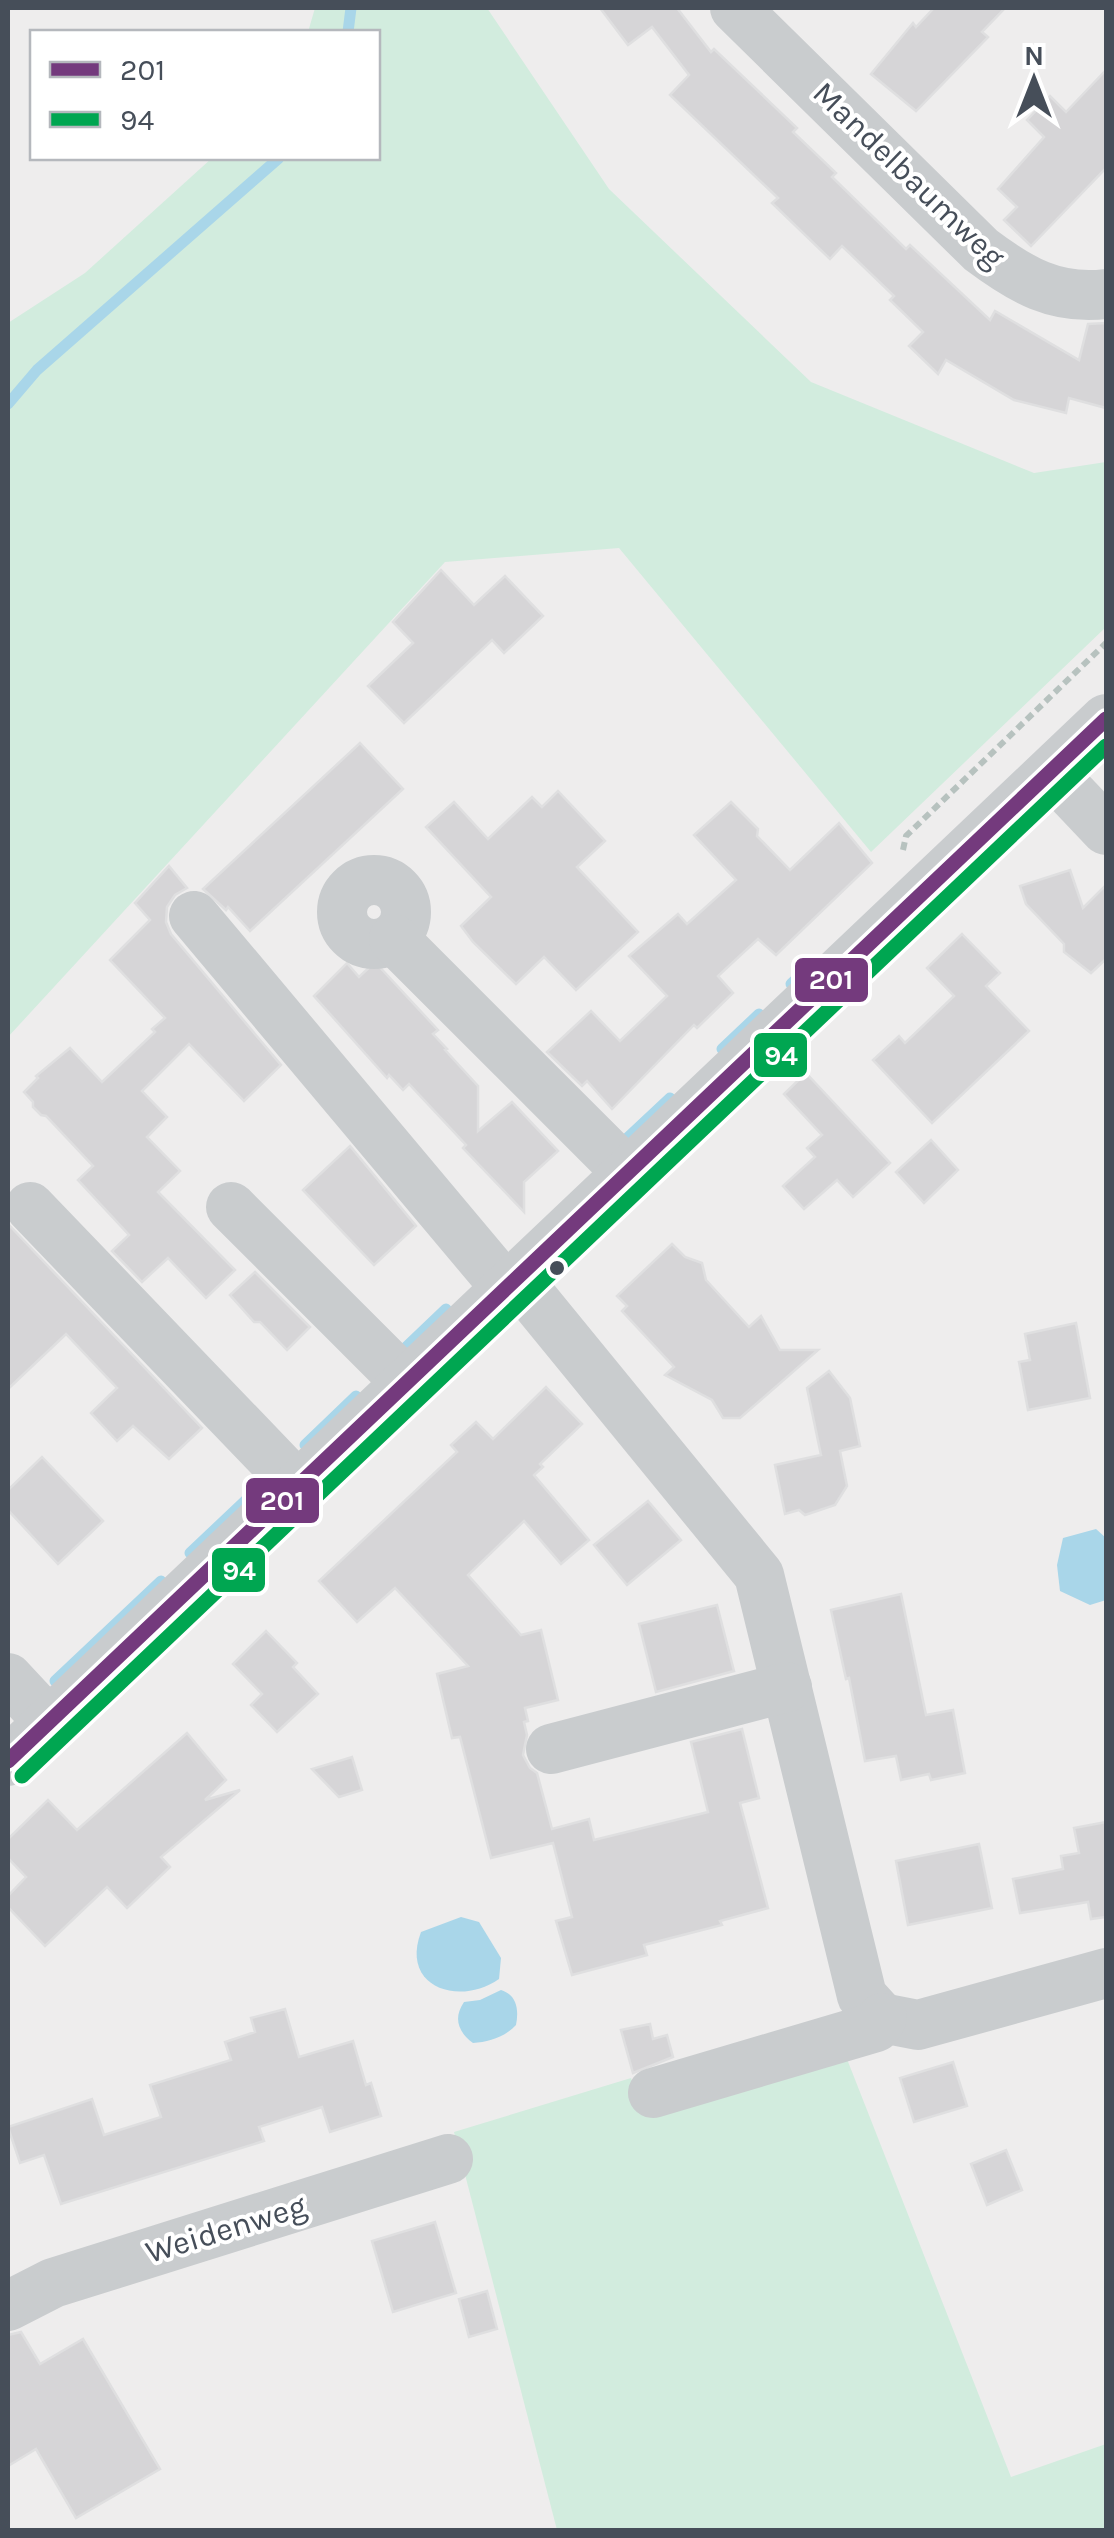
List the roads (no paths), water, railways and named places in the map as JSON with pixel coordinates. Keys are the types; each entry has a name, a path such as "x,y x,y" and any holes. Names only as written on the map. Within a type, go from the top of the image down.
{"street":[{"name":"Mandelbaumweg","path":"735,8 980,250 1017,278 1043,289 1072,296 1106,294"},
{"path":"8,1761 1106,719"},
{"path":"1052,773 1106,830"},
{"path":"194,916 759,1574 862,1996 882,2018 918,2025 1106,1974"},
{"path":"394,939 629,1174"},
{"path":"30,1207 298,1486"},
{"path":"231,1207 407,1383"},
{"path":"8,1678 49,1722"},
{"path":"551,1749 787,1688"},
{"path":"653,2093 876,2026 882,2018"},
{"name":"Weidenweg","path":"8,2306 53,2283 448,2159"}],"water":[{"path":"1096,1529 1106,1538 1106,1600 1090,1605 1060,1591 1057,1565 1063,1538"},
{"path":"461,1917 479,1922 501,1958 499,1979 467,1991 451,1991 426,1978 417,1951 421,1932"},
{"path":"501,1990 511,1995 516,2004 516,2025 496,2038 473,2043 459,2024 464,2002 480,2000"}],"waterway":[{"path":"348,30 351,8"},
{"path":"8,404 37,370 277,160"},
{"path":"791,984 810,966"},
{"path":"722,1049 759,1014"},
{"path":"623,1142 670,1098"},
{"path":"402,1351 446,1309"},
{"path":"305,1445 356,1396"},
{"path":"190,1553 264,1483"},
{"path":"55,1681 161,1581"}]}
